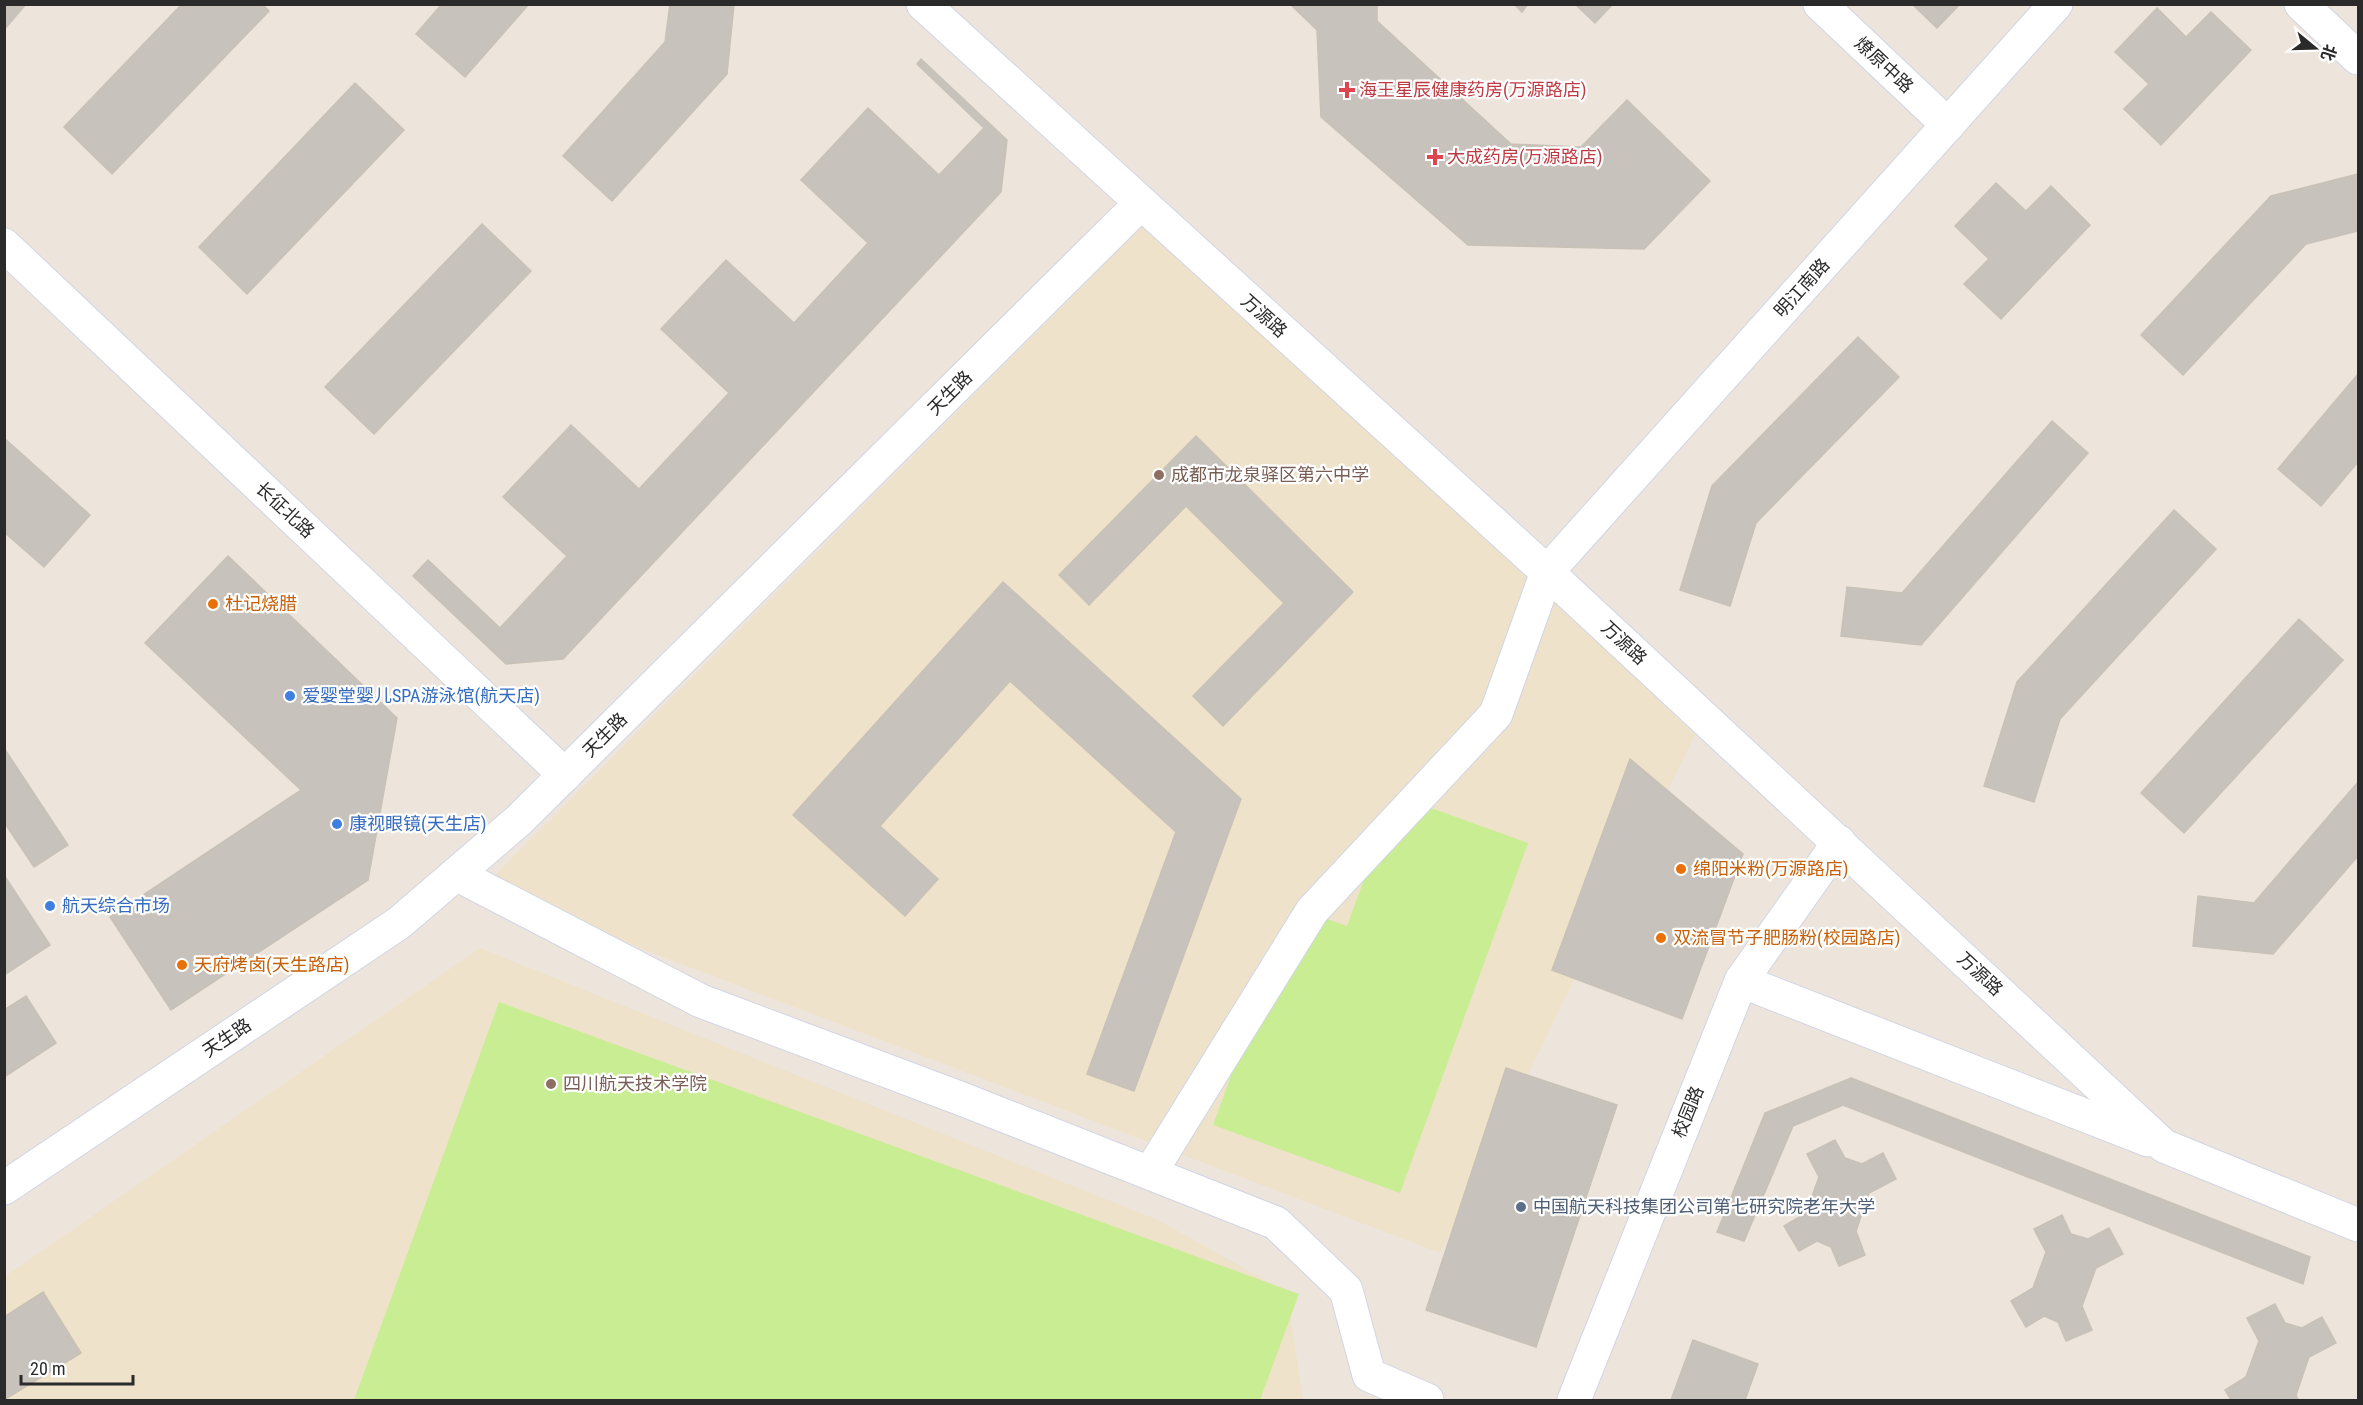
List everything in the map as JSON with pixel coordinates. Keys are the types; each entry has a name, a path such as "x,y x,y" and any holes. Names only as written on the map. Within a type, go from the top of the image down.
{"street":[{"name":"万源路","path":"923,4 1140,204 1547,572 2164,1146 2358,1224"},
{"name":"燎原中路","path":"1820,4 1948,125"},
{"name":"明江南路","path":"1547,572 2056,4"},
{"path":"2301,4 2358,58"},
{"name":"天生路","path":"4,1188 399,923 519,820 1140,204"},
{"name":"长征北路","path":"4,245 565,775"},
{"path":"1150,1173 1312,911 1496,714 1547,572"},
{"name":"校园路","path":"1574,1401 1741,981 1839,842"},
{"path":"456,874 701,1001 962,1099 1276,1223 1346,1290 1369,1375 1426,1401"},
{"path":"1741,981 2164,1146"}],"shaded area":[{"name":"成都市龙泉驿区第六中学","path":"1153,216 1695,735 1440,1253 482,888"},
{"name":"四川航天技术学院","path":"480,948 1158,1220 1287,1292 1303,1400 5,1400 4,1277"}],"green space":[{"path":"1395,795 1528,843 1400,1193 1213,1125 1293,907 1347,926"},
{"name":"四川航天技术学院","path":"499,1002 1299,1294 1260,1400 354,1400"}],"building":[{"path":"4,4 26,4 4,30"},
{"path":"182,4 262,4 269,11 112,174 64,127"},
{"path":"442,4 529,4 465,77 416,34"},
{"path":"670,4 734,4 727,74 612,201 563,156 665,42"},
{"path":"1290,4 1377,4 1377,21 1511,144 1581,147 1627,100 1710,181 1644,249 1468,245 1321,117 1317,30"},
{"path":"1514,4 1528,4 1522,12"},
{"path":"1575,4 1613,4 1595,23"},
{"path":"1912,4 1960,4 1937,28"},
{"path":"2157,8 2186,37 2211,12 2251,50 2161,145 2124,109 2149,84 2115,52"},
{"path":"921,59 1007,140 1001,192 563,659 506,664 413,576 428,560 500,628 567,556 503,497 571,425 639,489 729,393 661,329 726,260 794,323 868,243 801,180 868,108 939,175 984,128 917,64"},
{"path":"355,83 404,130 247,294 199,247"},
{"path":"2358,174 2358,231 2306,244 2183,375 2141,335 2271,196"},
{"path":"1996,183 2026,211 2051,186 2090,225 2001,319 1964,284 1989,259 1955,226"},
{"path":"482,224 531,271 374,434 325,387"},
{"path":"1858,337 1899,377 1756,523 1730,606 1680,590 1712,486"},
{"path":"2358,374 2358,462 2321,506 2278,469"},
{"path":"2052,421 2088,453 1921,645 1841,636 1847,587 1902,593"},
{"path":"1196,436 1353,592 1223,726 1193,696 1284,603 1186,506 1089,605 1059,575"},
{"path":"4,438 90,515 44,567 4,532"},
{"path":"2174,510 2216,549 2060,719 2034,802 1984,786 2017,682"},
{"path":"228,556 397,718 368,880 171,1010 110,917 301,790 145,643"},
{"path":"1003,582 1241,799 1134,1091 1087,1074 1176,832 1010,681 880,826 938,879 905,916 793,815"},
{"path":"2299,619 2343,660 2184,833 2141,793"},
{"path":"4,748 68,845 34,867 4,822"},
{"path":"1630,759 1743,854 1682,1019 1552,970"},
{"path":"2358,782 2358,856 2273,954 2193,946 2198,896 2254,903"},
{"path":"4,875 50,945 4,975"},
{"path":"26,996 56,1043 4,1077 4,1010"},
{"name":"中国航天科技集团公司第七研究院老年大学","path":"1506,1068 1617,1105 1536,1347 1426,1310"},
{"path":"1851,1078 2310,1257 2303,1284 1843,1105 1793,1126 1744,1241 1717,1232 1765,1113"},
{"path":"1835,1140 1845,1158 1862,1164 1883,1153 1896,1179 1869,1193 1856,1231 1865,1255 1839,1266 1831,1247 1817,1241 1799,1251 1784,1226 1806,1213 1819,1177 1807,1154"},
{"path":"2062,1215 2071,1234 2088,1239 2109,1228 2123,1254 2096,1268 2082,1306 2092,1330 2066,1341 2058,1322 2044,1316 2026,1327 2011,1301 2033,1288 2046,1252 2034,1229"},
{"path":"43,1292 81,1353 4,1400 4,1317"},
{"path":"2275,1304 2285,1323 2302,1328 2322,1317 2336,1343 2309,1357 2296,1395 2298,1400 2231,1400 2225,1390 2246,1377 2259,1341 2247,1318"},
{"path":"1693,1340 1758,1364 1745,1400 1671,1400"}],"place":[{"name":"海王星辰健康药房(万源路店)","path":"1347,90"},
{"name":"大成药房(万源路店)","path":"1435,157"},
{"name":"成都市龙泉驿区第六中学","path":"1159,475"},
{"name":"杜记烧腊","path":"213,604"},
{"name":"爱婴堂婴儿SPA游泳馆(航天店)","path":"290,696"},
{"name":"康视眼镜(天生店)","path":"337,824"},
{"name":"绵阳米粉(万源路店)","path":"1681,869"},
{"name":"航天综合市场","path":"50,906"},
{"name":"双流冒节子肥肠粉(校园路店)","path":"1661,938"},
{"name":"天府烤卤(天生路店)","path":"182,965"},
{"name":"四川航天技术学院","path":"551,1084"},
{"name":"中国航天科技集团公司第七研究院老年大学","path":"1521,1207"}]}
